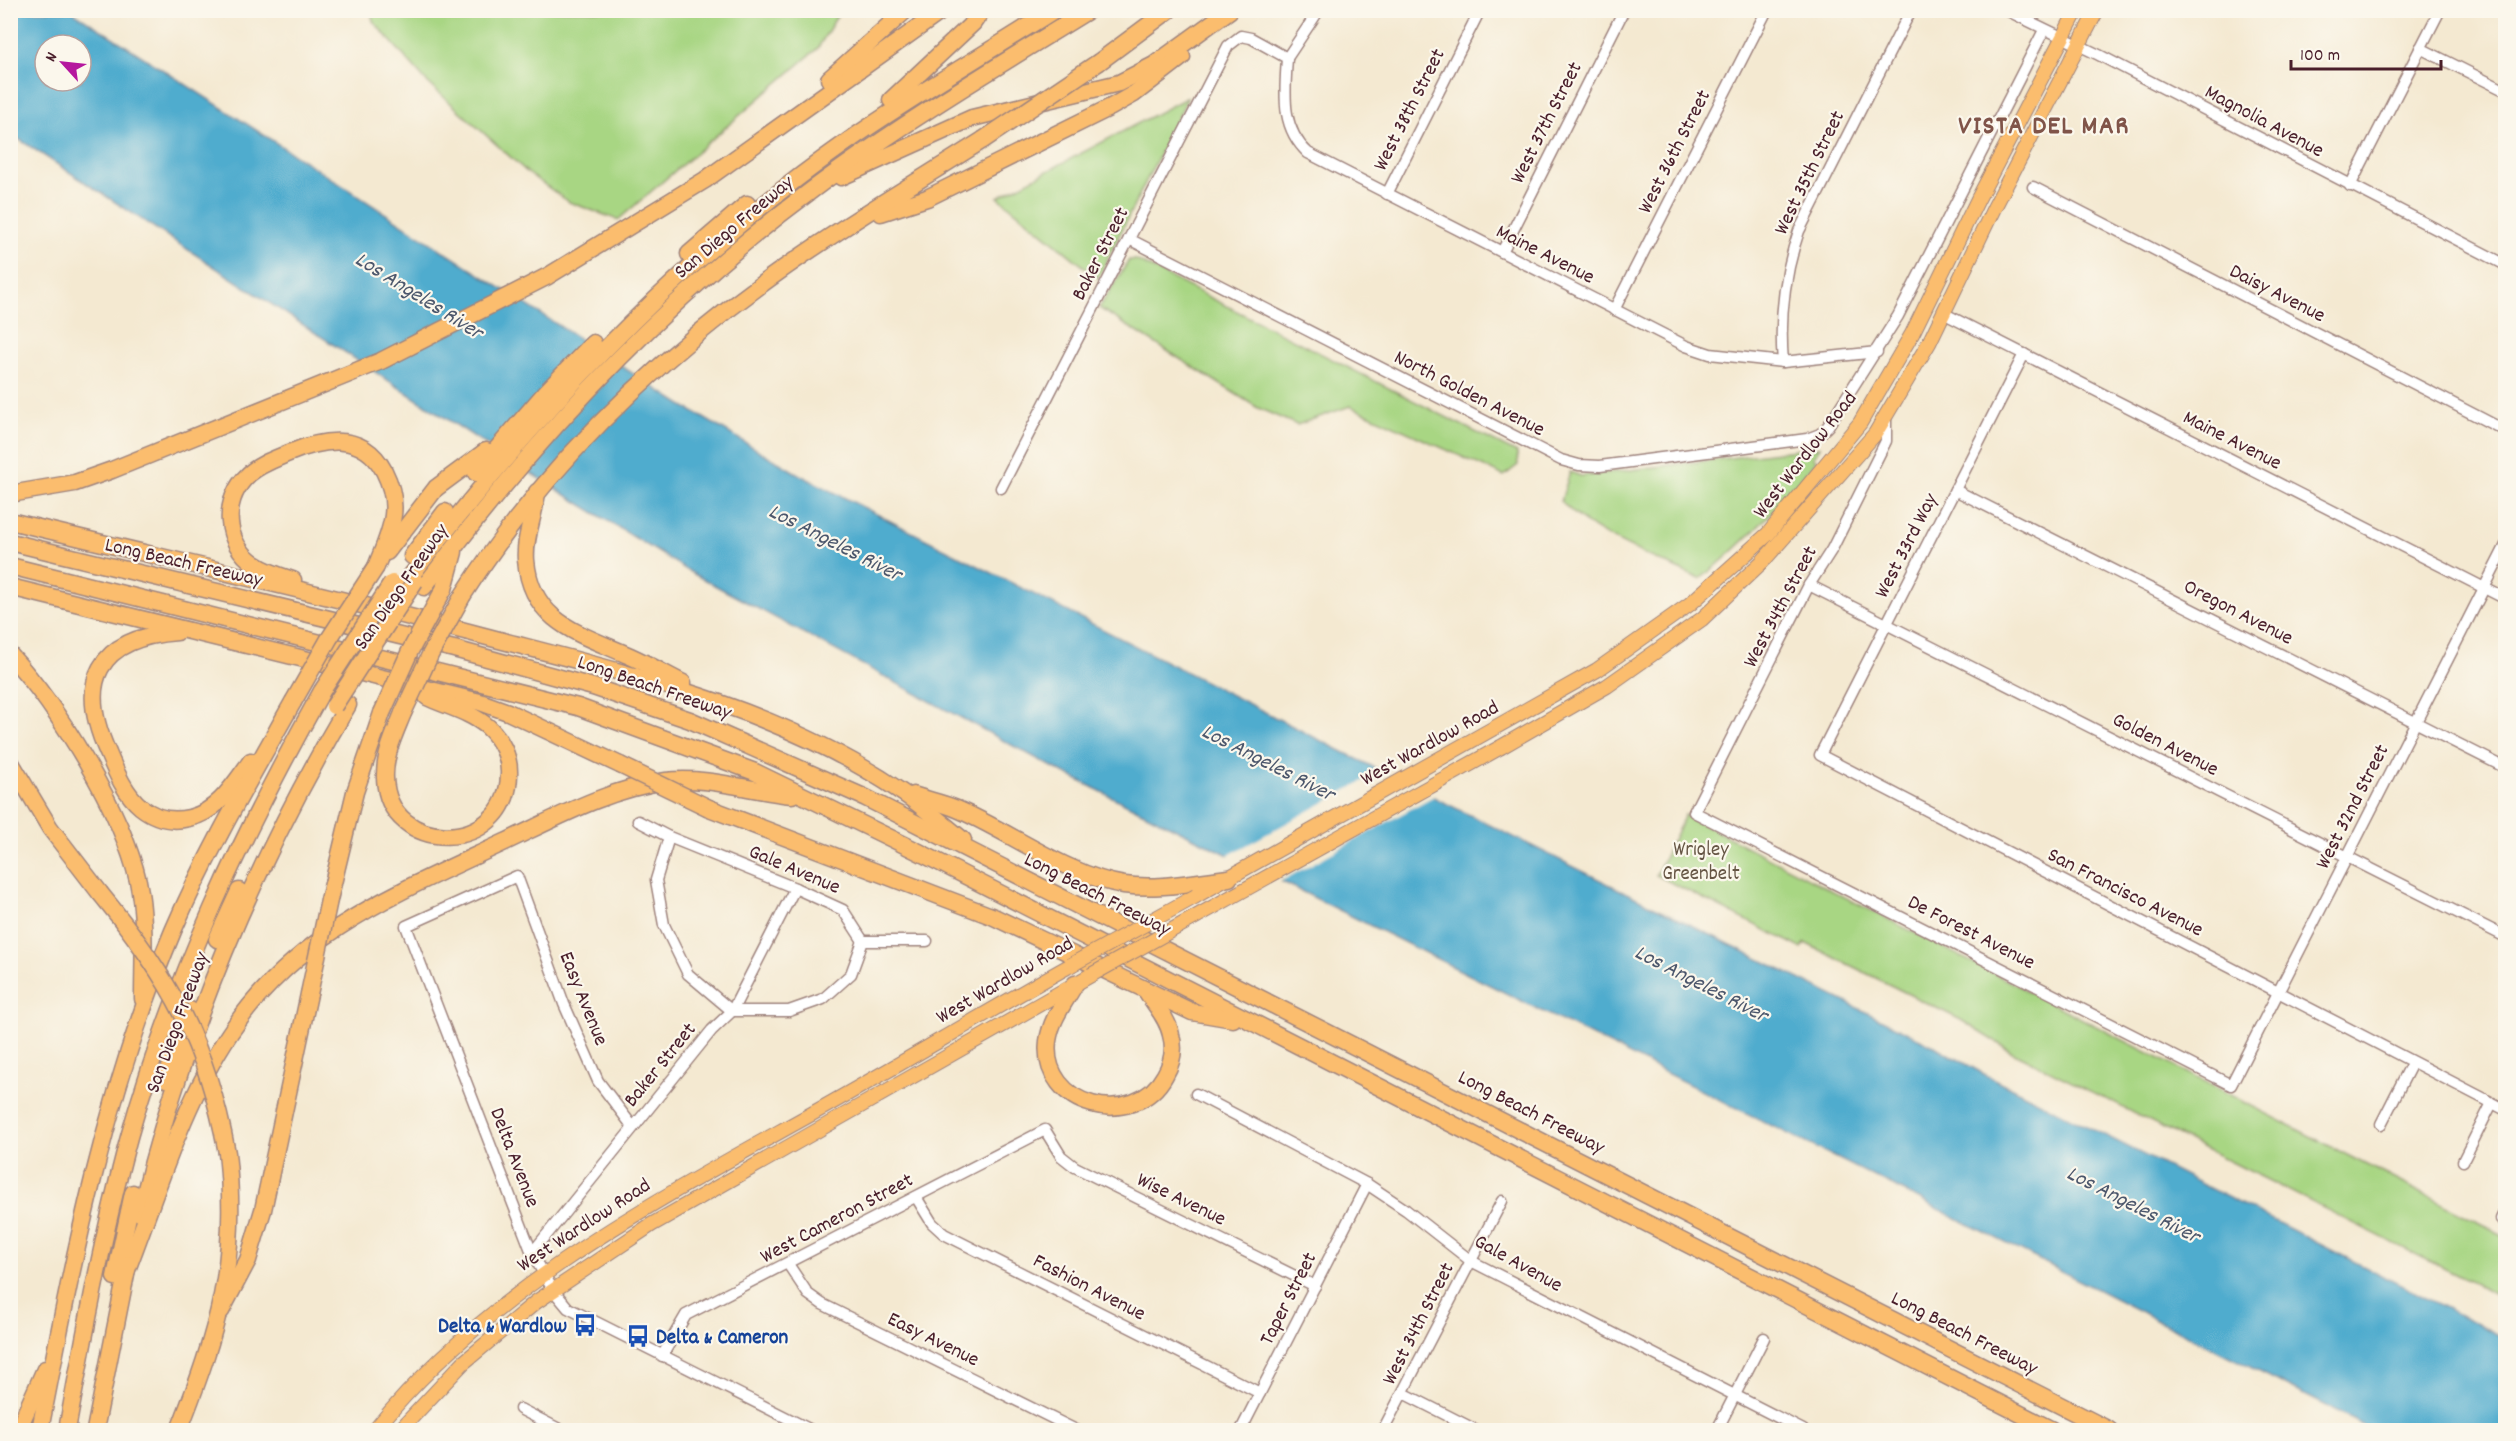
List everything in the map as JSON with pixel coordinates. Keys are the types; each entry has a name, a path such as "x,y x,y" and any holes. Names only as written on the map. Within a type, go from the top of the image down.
{"highway":[{"path":"806,108 828,81 906,10"},
{"path":"10,495 45,490 84,480 381,361 469,318 548,276 705,180 943,10"},
{"path":"891,100 973,22 982,10"},
{"name":"San Diego Freeway","path":"95,1431 125,1275 157,1147 211,984 334,699 409,584 457,543 466,508 593,384 751,201 891,100 1034,10"},
{"path":"687,274 753,214 844,144 1054,10"},
{"path":"687,274 770,207 895,119 1068,10"},
{"name":"San Diego Freeway","path":"67,1431 109,1218 130,1135 184,974 234,858 409,584 466,508 508,435 609,327 810,191 939,100 1089,10"},
{"path":"384,678 467,715 487,726 496,736 508,761 509,782 503,801 492,819 466,834 436,836 415,828 395,811 387,791 385,769 403,713 438,640 463,595 537,491 578,445 633,391 742,299 1099,62 1169,10"},
{"path":"810,191 972,118 1119,83 1154,65 1230,10"},
{"path":"855,222 927,198 1111,107 1161,74 1238,10"},
{"path":"40,1431 87,1197 142,1012 198,878 329,639 376,567 436,488 508,435"},
{"path":"346,600 266,571 242,554 230,530 229,516 233,496 241,483 267,462 314,443 339,441 362,448 379,463 392,495 393,517 376,567"},
{"path":"537,491 534,516 526,547 532,587 546,610 566,629 630,656 723,703 792,731 902,792 995,865"},
{"path":"409,584 466,508"},
{"path":"10,521 346,600 569,658 723,703"},
{"name":"Long Beach Freeway","path":"10,542 454,649 594,687 690,720 753,746 866,798 2109,1431"},
{"path":"221,1311 248,1260 263,1210 329,900 355,792 382,712 410,651 444,589 457,543"},
{"path":"10,566 578,707 698,749 755,772 2052,1431"},
{"path":"10,587 480,702 508,712 709,807 994,917 1191,1011 1250,1022"},
{"path":"190,631 156,634 125,643 115,650 102,667 94,687 93,710 104,744 127,790 141,807 161,818 177,820 197,816 213,806 236,781 293,702"},
{"path":"10,655 43,696 72,741 100,789 130,854 138,880 144,923 142,1012"},
{"path":"77,1431 128,1180 171,1040 235,883 270,810 334,699"},
{"path":"84,1431 130,1207 177,1042 227,915 334,699"},
{"path":"10,761 50,828 155,965 191,1030 212,1086 227,1153 231,1210 226,1276 221,1311 207,1358 179,1431"},
{"path":"125,1275 187,1114 215,1056 244,1013 270,983 298,955 336,927 389,897 585,804 630,788 668,781 696,781 802,795"},
{"path":"902,792 956,809 1099,879 1136,887 1228,878"},
{"path":"1075,984 1050,1031 1048,1043 1051,1066 1056,1078 1073,1096 1095,1106 1106,1108 1129,1106 1151,1094 1169,1068 1172,1056 1171,1035 1146,991"},
{"path":"18,1431 57,1341"}],"main road":[{"name":"West Wardlow Road","path":"375,1431 450,1350 543,1274 641,1209 1071,965 1492,731 1597,670 1690,604 1768,534 1860,423 1912,334 1978,199 2077,10"},
{"name":"West Wardlow Road","path":"400,1431 463,1363 553,1290 651,1225 1607,686 1701,619 1763,561 1875,434 1944,313 1994,208 2097,10"}],"street":[{"path":"1287,58 1319,10"},
{"name":"West 38th Street","path":"1387,194 1480,10"},
{"name":"West 37th Street","path":"1502,252 1624,10"},
{"name":"West 36th Street","path":"1614,310 1767,10"},
{"name":"West 35th Street","path":"1783,362 1780,332 1782,298 1788,264 1799,231 1911,10"},
{"name":"Magnolia Avenue","path":"2006,10 2505,265"},
{"path":"2350,186 2440,10"},
{"name":"West Wardlow Road","path":"1820,434 1838,411 1898,316 2044,30"},
{"name":"Baker Street","path":"1000,488 1222,54 1234,39 1241,36 1287,58"},
{"path":"2420,48 2505,91"},
{"name":"Maine Avenue","path":"1287,58 1286,112 1289,129 1297,143 1308,153 1614,310 1694,349 1734,357 1783,362 1877,351"},
{"name":"Daisy Avenue","path":"2033,187 2505,431"},
{"name":"North Golden Avenue","path":"1129,239 1570,463 1600,466 1807,440 1820,434"},
{"name":"Maine Avenue","path":"1944,313 2505,599"},
{"name":"West 33rd Way","path":"1820,755 2024,354"},
{"name":"West 34th Street","path":"1694,812 1809,585 1832,549 1886,441 1886,416"},
{"name":"Oregon Avenue","path":"1955,490 2505,768"},
{"name":"West 32nd Street","path":"2231,1085 2505,545"},
{"name":"Golden Avenue","path":"1809,585 2505,937"},
{"name":"San Francisco Avenue","path":"1820,755 2505,1110"},
{"name":"De Forest Avenue","path":"1694,812 2231,1085"},
{"name":"Gale Avenue","path":"638,821 669,837 843,910 862,941"},
{"path":"669,837 656,879 664,926 688,974 732,1011 789,1011 823,999 852,974 862,941 927,941"},
{"name":"Easy Avenue","path":"406,927 517,876 564,1004 598,1081 633,1127"},
{"name":"Baker Street","path":"532,1253 712,1030 732,1011 795,888"},
{"name":"Delta Avenue","path":"406,927 532,1253 553,1290 568,1308 811,1431"},
{"path":"2381,1124 2412,1063"},
{"name":"Gale Avenue","path":"1196,1094 1367,1184 1406,1210 1471,1261 1803,1431"},
{"path":"2463,1161 2492,1103"},
{"name":"West Cameron Street","path":"663,1356 686,1315 1046,1130"},
{"name":"Wise Avenue","path":"1046,1130 1061,1156 1075,1167 1315,1286"},
{"name":"Taper Street","path":"1241,1431 1367,1184"},
{"name":"Fashion Avenue","path":"916,1197 932,1223 944,1234 1260,1393"},
{"name":"West 34th Street","path":"1383,1431 1502,1201"},
{"name":"Easy Avenue","path":"788,1264 808,1294 822,1304 1076,1431"},
{"path":"1718,1431 1764,1338"},
{"path":"1403,1393 1476,1431"},
{"path":"520,1409 561,1431"}],"green space":[{"path":"371,10 840,11 818,48 618,220 569,202 528,173 425,80 373,21"},
{"path":"1188,97 1098,278 998,197"},
{"path":"1129,260 1136,260 1517,453 1518,465 1504,476 1350,406 1297,425 1258,408 1099,308"},
{"path":"1820,447 1813,458 1817,460 1776,508 1747,538 1700,579 1608,536 1574,514 1561,501 1570,472 1581,476"},
{"name":"Wrigley Greenbelt","path":"1685,815 2505,1236 2505,1299 2014,1053 1961,1020 1805,943 1801,948 1656,875"}],"water":[{"name":"Los Angeles River","path":"10,11 72,11 680,404 800,475 1345,753 1936,1047 1982,1073 2505,1338 2505,1430 2374,1430 1923,1201 1060,771 692,573 519,466 11,134"}],"pier":[{"path":"1385,769 1436,795 1278,883 1225,857"}],"place":[{"name":"Delta & Wardlow","path":"585,1325"},
{"name":"Delta & Cameron","path":"638,1336"}],"district":[{"name":"VISTA DEL MAR","path":"2044,124"}]}
